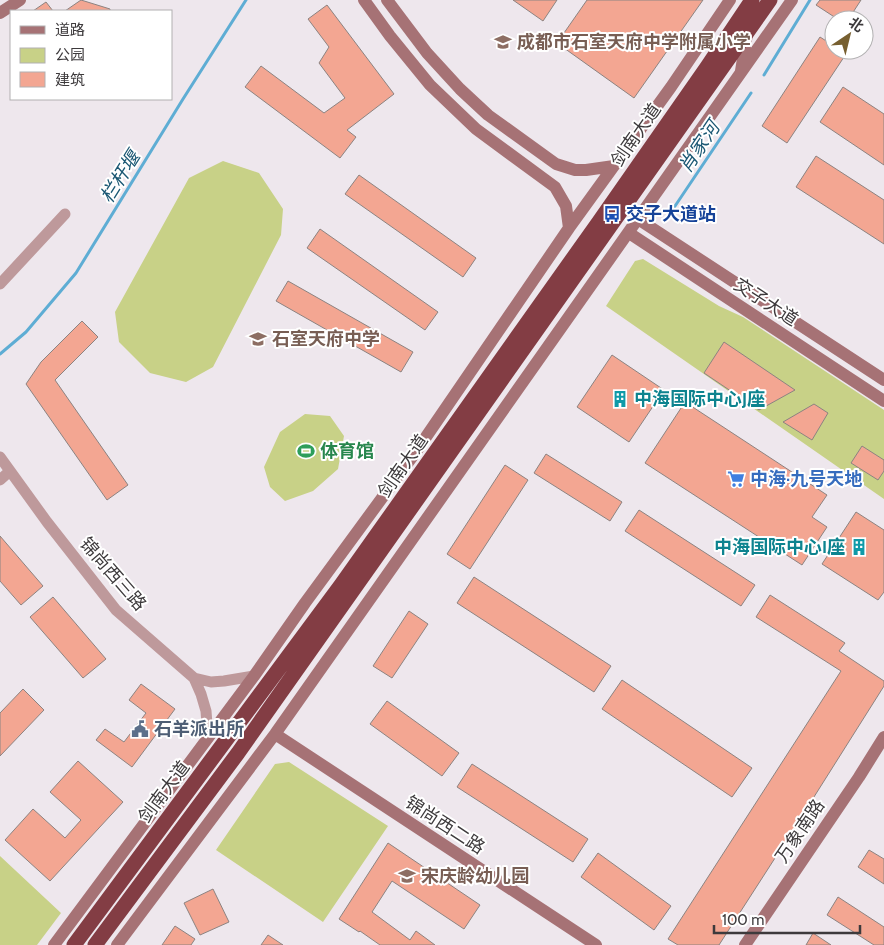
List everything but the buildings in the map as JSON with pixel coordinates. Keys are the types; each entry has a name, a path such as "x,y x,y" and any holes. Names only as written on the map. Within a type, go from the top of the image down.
{"highway":[{"name":"剑南大道","path":"74,945 341,585 707,67 752,0"},
{"name":"剑南大道","path":"95,945 238,753 770,0"}],"main road":[{"path":"0,13 20,0"},
{"path":"364,0 390,36 430,85 476,129 555,187 566,206 569,228"},
{"path":"387,0 427,53 460,89 488,115 556,164 575,170 614,166"},
{"path":"54,945 254,676 415,453 569,228 671,87 730,0"},
{"path":"117,945 276,734 792,0"},
{"path":"741,74 747,34"},
{"path":"671,87 707,67"},
{"name":"交子大道","path":"638,219 884,380"},
{"name":"交子大道","path":"629,233 884,401"},
{"path":"305,603 341,585"},
{"name":"锦尚西二路","path":"276,734 596,945"},
{"name":"万象南路","path":"745,945 884,737"},
{"path":"237,786 238,753"}],"street":[{"path":"0,284 65,214"},
{"name":"锦尚西三路","path":"0,457 47,522 116,610 194,678"},
{"path":"0,480 10,471"},
{"path":"194,678 211,682 254,676"},
{"path":"194,678 206,710 208,738"}],"green space":[{"path":"223,161 259,173 283,209 281,235 213,367 186,382 150,373 119,342 115,312 189,178"},
{"path":"643,259 719,306 743,317 884,410 884,499 606,306 635,261"},
{"name":"体育馆","path":"305,414 330,416 344,436 338,469 313,491 285,501 270,487 264,467 280,432"},
{"path":"289,762 388,826 323,922 216,850 275,764"},
{"path":"0,856 61,913 37,945 0,945"}],"waterway":[{"name":"栏杆堰","path":"0,354 26,332 76,273 246,0"},
{"name":"肖家河","path":"764,75 810,0"},
{"name":"肖家河","path":"669,215 751,93"}],"place":[{"name":"成都市石室天府中学附属小学","path":"503,42"},
{"name":"交子大道站","path":"612,214"},
{"name":"石室天府中学","path":"258,339"},
{"name":"中海国际中心J座","path":"620,399"},
{"name":"体育馆","path":"306,451"},
{"name":"中海·九号天地","path":"736,479"},
{"name":"中海国际中心I座","path":"859,547"},
{"name":"石羊派出所","path":"140,729"},
{"name":"宋庆龄幼儿园","path":"407,876"}]}
